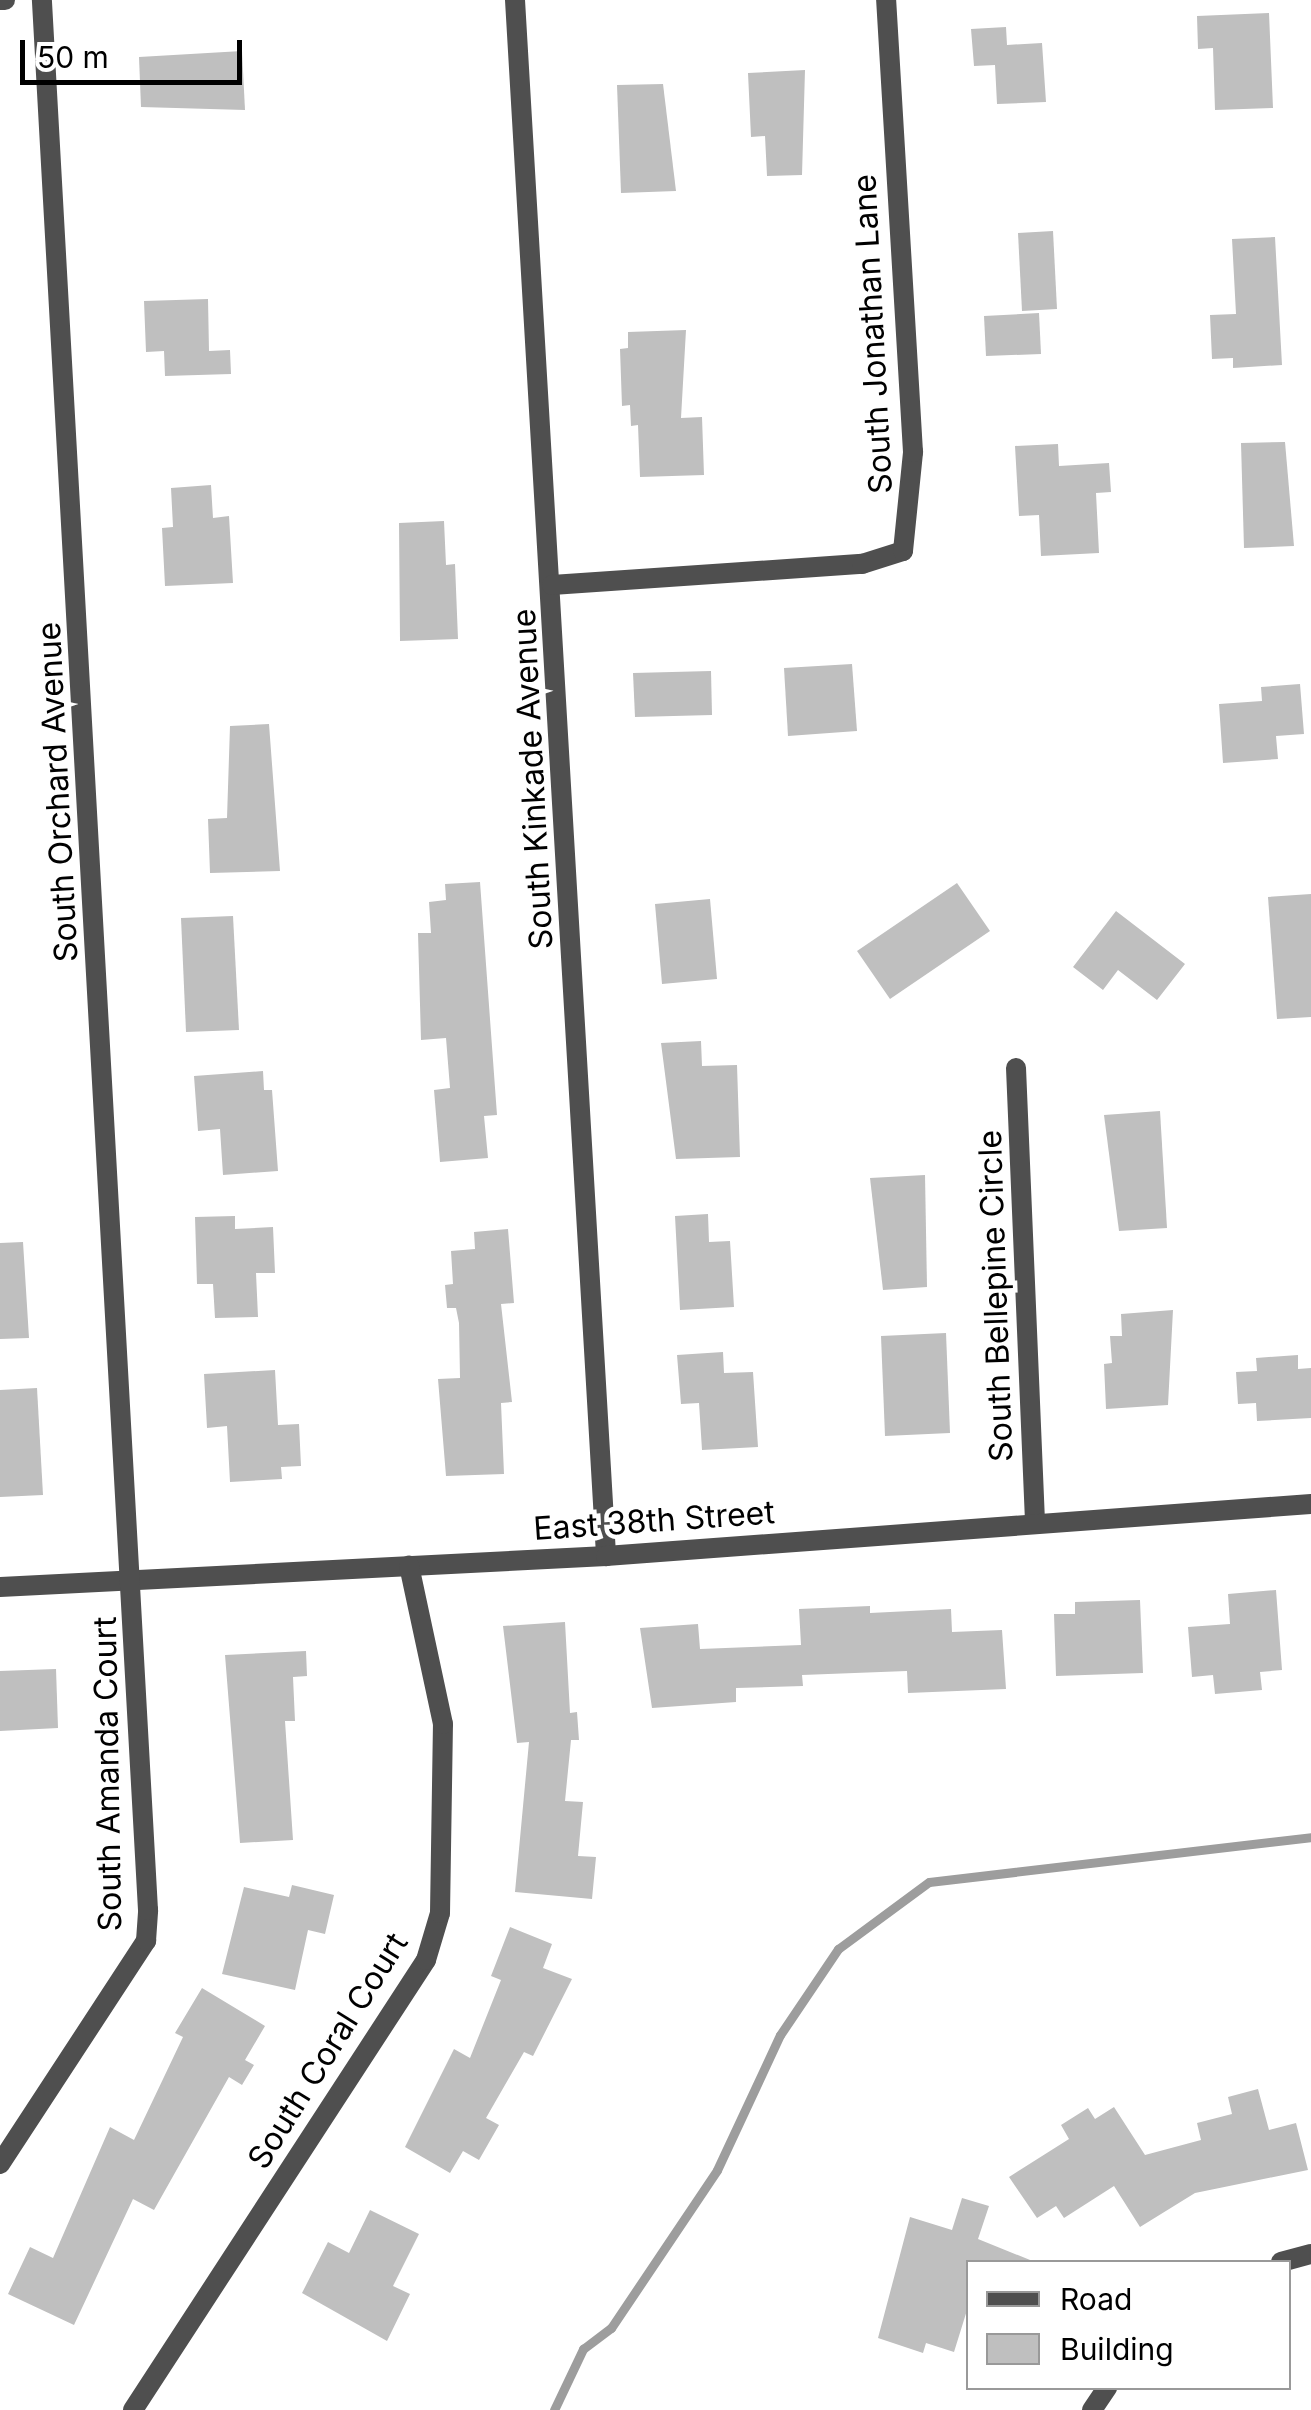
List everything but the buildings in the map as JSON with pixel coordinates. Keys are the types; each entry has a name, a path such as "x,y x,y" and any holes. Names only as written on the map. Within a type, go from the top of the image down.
{"street":[{"name":"South Orchard Avenue","path":"42,0 133,1580"},
{"name":"South Kinkade Avenue","path":"515,0 606,1556"},
{"name":"South Jonathan Lane","path":"552,585 862,564 903,550 913,452 886,0"},
{"name":"South Bellepine Circle","path":"1016,1068 1035,1522"},
{"name":"East 38th Street","path":"0,1587 606,1556 1311,1504"},
{"name":"South Coral Court","path":"133,2410 426,1960 440,1913 443,1724 409,1566"},
{"name":"South Amanda Court","path":"0,2164 146,1941 133,1580"}],"waterway":[{"path":"554,2410 583,2349 611,2328 717,2170 780,2035 838,1949 929,1882 1311,1837"}]}
